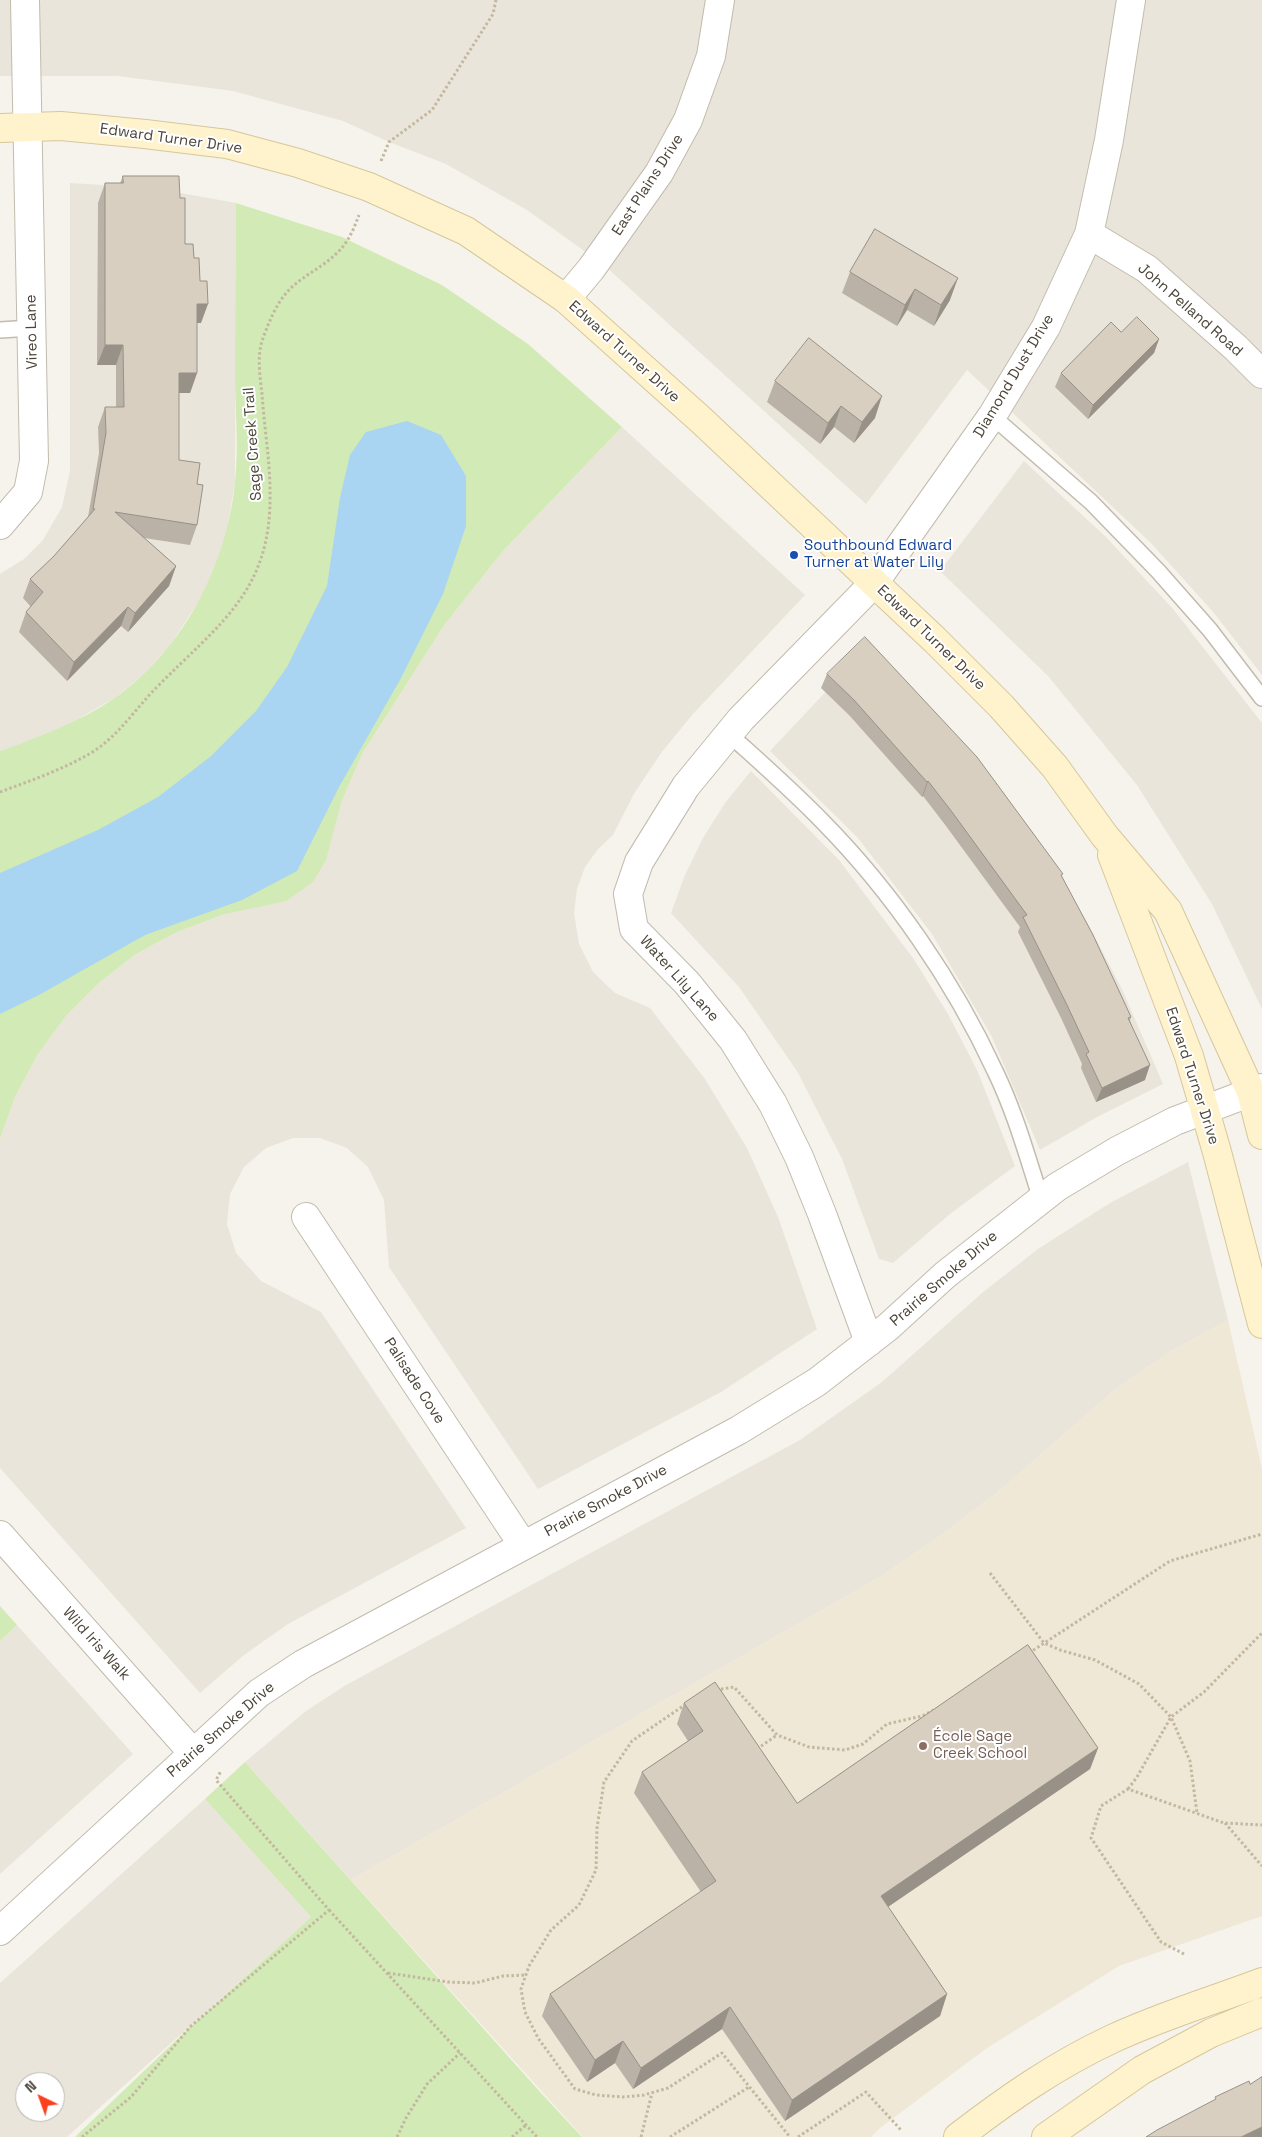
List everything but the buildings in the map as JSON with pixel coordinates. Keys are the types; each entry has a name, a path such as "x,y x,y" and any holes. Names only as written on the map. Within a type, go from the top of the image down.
{"street":[{"name":"Vireo Lane","path":"0,526 28,492 34,461 25,0"},
{"name":"East Plains Drive","path":"566,299 591,269 658,173 688,120 711,56 720,0"},
{"name":"Diamond Dust Drive","path":"874,583 992,416 1046,327 1088,234 1110,140 1132,0"},
{"name":"Edward Turner Drive","path":"0,128 61,126 227,144 298,163 369,187 466,231 566,299 701,420 874,583 1001,706 1055,767 1104,834 1168,911 1249,1093 1262,1135"},
{"name":"John Pelland Road","path":"1088,234 1147,269 1236,348 1262,374"},
{"name":"Water Lily Lane","path":"869,1342 822,1214 799,1157 773,1104 733,1040 687,983 634,929 628,894 639,862 686,786 729,734 874,583"},
{"name":"Edward Turner Drive","path":"1104,834 1189,1056 1262,1324"},
{"name":"Prairie Smoke Drive","path":"0,1931 259,1693 303,1664 739,1430 817,1382 888,1327 945,1275 1041,1199 1117,1151 1175,1121 1249,1093"},
{"name":"Palisade Cove","path":"306,1217 523,1545"},
{"name":"Wild Iris Walk","path":"0,1536 201,1746"},
{"path":"958,2137 994,2109 1050,2072 1112,2039 1180,2011 1262,1982"},
{"path":"1046,2137 1142,2070 1211,2033 1262,2012"}],"lane":[{"path":"0,330 32,328"},
{"path":"992,416 1091,502 1151,564 1210,630 1262,698"},
{"path":"729,734 786,785 824,823 869,874 932,958 995,1070 1019,1129 1041,1199"}],"path":[{"name":"Sage Creek Trail","path":"0,792 51,772 94,751 110,739 156,687 214,632 249,588 260,564 267,532 270,492 260,370 261,343 271,317 288,291 339,252 352,234 369,187 389,142 432,110 492,14 496,0"},
{"path":"1028,1653 1170,1561 1262,1534"},
{"path":"990,1573 1044,1643 1060,1650 1095,1660 1139,1684 1171,1717 1190,1761 1198,1813"},
{"path":"1184,1954 1161,1942 1091,1838 1101,1806 1128,1789 1137,1777 1171,1717 1204,1692 1262,1633"},
{"path":"715,1691 734,1687 777,1734 809,1747 845,1750 864,1744 887,1724 922,1716 939,1707"},
{"path":"690,1702 632,1741 604,1782 597,1828 596,1870 579,1905 551,1930 529,1966 521,1989 525,2012 538,2038 575,2089 596,2096 623,2097 652,2092 668,2088 722,2053 790,2137"},
{"path":"757,1749 777,1734"},
{"path":"201,1746 219,1749 224,1758 222,1768 216,1780 329,1910 537,2137"},
{"path":"1128,1789 1224,1822 1262,1825"},
{"path":"1224,1822 1262,1866"},
{"path":"82,2137 131,2097 191,2026 329,1910"},
{"path":"387,1973 448,1982 475,1983 503,1976 526,1975"},
{"path":"397,2137 406,2118 427,2084 460,2053"},
{"path":"670,2137 749,2086"},
{"path":"641,2137 652,2092"},
{"path":"798,2137 866,2092 901,2130"},
{"path":"512,2137 526,2125"}],"shaded area":[{"path":"0,0 1262,0 1262,675 1214,613 1151,543 967,370 866,504 604,265 527,210 446,164 389,142 343,121 233,91 118,76 0,76"},
{"path":"70,183 153,188 236,203 235,482 226,536 208,587 169,647 145,673 116,697 61,729 0,751 0,574 24,559 43,540 62,507 70,471"},
{"path":"622,427 805,595 693,714 661,753 635,792 613,835 598,849 585,867 577,889 574,913 579,944 593,972 615,993 650,1008 705,1079 747,1148 778,1217 817,1329 721,1392 538,1489 389,1267 384,1200 368,1167 347,1148 320,1138 293,1138 266,1148 244,1167 230,1194 227,1224 236,1253 261,1281 321,1312 466,1528 288,1624 244,1655 200,1693 0,1468 0,1139 15,1097 38,1054 66,1016 100,982 136,954 177,932 225,914 341,803 362,754 445,624 503,551"},
{"path":"1024,461 1107,538 1173,609 1262,723 1262,1009 1212,904 1137,785 1048,676 940,571"},
{"path":"865,650 1048,859 1087,922 1122,989 1163,1084 1097,1117 1040,1150 992,1037 932,934 858,838 770,751"},
{"path":"751,771 839,860 913,958 948,1014 977,1070 1015,1166 950,1214 893,1263 879,1259 842,1159 797,1071 739,987 671,913 685,875 703,838 725,803"},
{"path":"1188,1162 1228,1320 1170,1352 1116,1389 998,1492 936,1539 880,1577 351,1880 245,1762 306,1711 346,1685 800,1440 882,1382 982,1293 1038,1249 1110,1203"},
{"name":"École Sage Creek School","path":"1228,1320 1262,1469 1262,1916 1119,1966 987,2048 880,2128 871,2137 583,2137 351,1880 880,1577 936,1539 998,1492 1116,1389 1170,1352"},
{"path":"17,1625 133,1754 0,1874 0,1641"},
{"path":"205,1799 311,1917 67,2137 0,2137 0,1983"}],"green space":[{"path":"236,203 342,237 442,285 528,344 622,427 503,551 445,624 362,754 341,803 326,860 313,882 286,901 225,914 177,932 136,954 100,982 66,1016 38,1054 15,1097 0,1139 0,751 45,734 88,714 116,697 140,677 162,655 181,630 198,602 212,573 223,543 230,513 236,469"},
{"path":"0,1606 17,1625 0,1641"},
{"path":"245,1762 582,2137 75,2137 191,2026 311,1917 205,1799"}],"water":[{"path":"407,421 441,435 466,476 466,526 443,594 401,678 339,787 297,871 242,900 145,935 39,995 0,1014 0,873 98,830 158,797 210,757 256,711 287,667 327,586 340,498 350,455 366,432"}],"place":[{"name":"Southbound Edward Turner at Water Lily","path":"794,555"},
{"name":"École Sage Creek School","path":"923,1746"}]}
